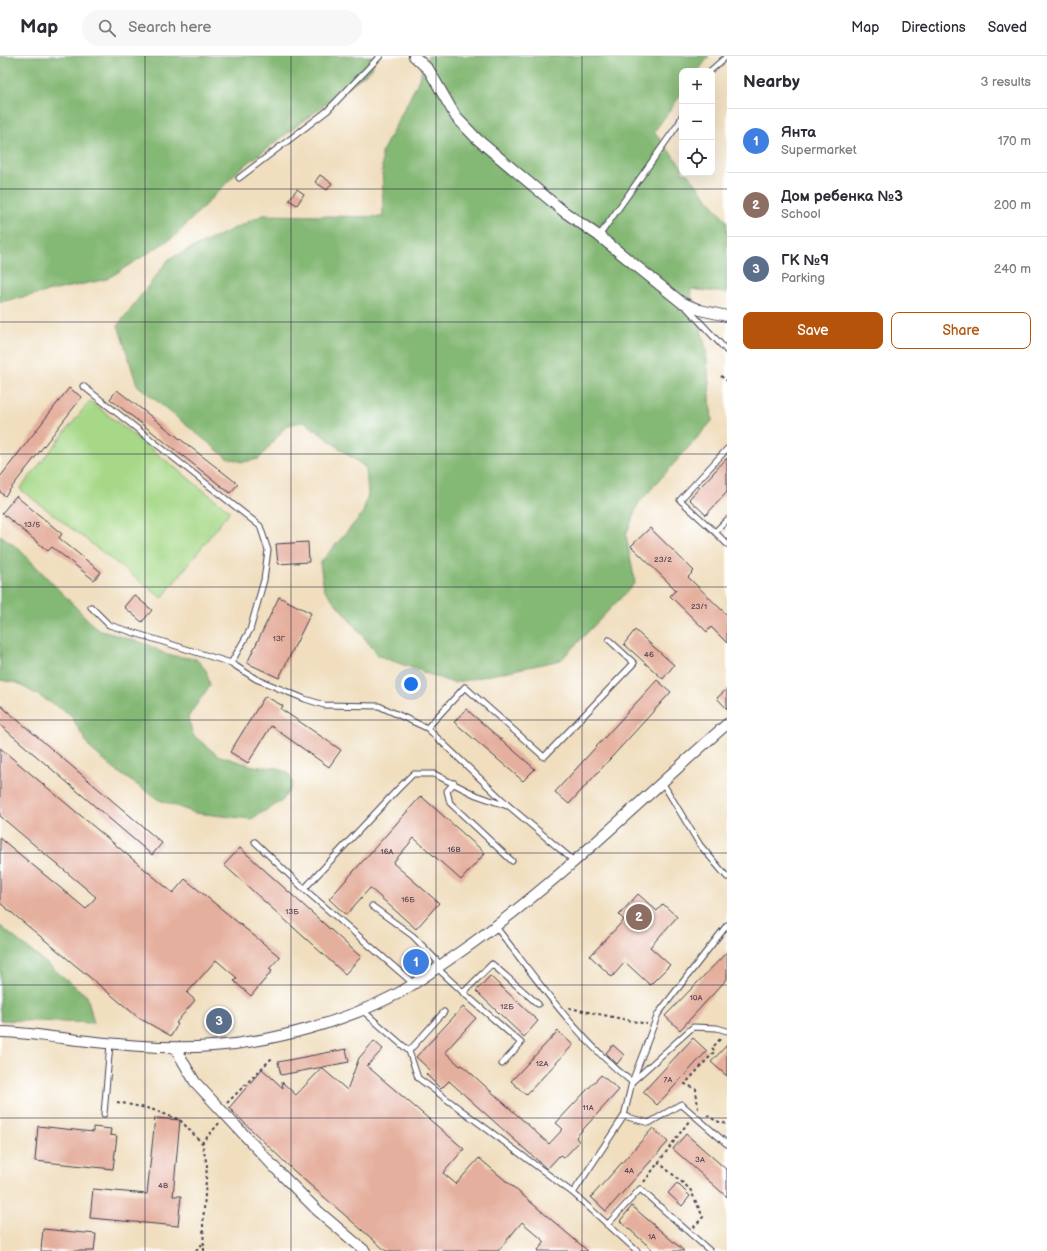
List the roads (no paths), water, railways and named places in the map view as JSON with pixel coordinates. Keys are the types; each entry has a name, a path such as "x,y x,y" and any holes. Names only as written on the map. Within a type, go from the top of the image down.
{"street":[{"path":"414,56 429,70 456,117 477,139 563,211 599,236 681,302 700,310 727,316"},
{"path":"0,1032 110,1044 175,1048 214,1046 267,1038 319,1025 362,1009 396,994 414,984 496,927 574,861 727,724"},
{"path":"175,1048 195,1082 220,1109 318,1211 365,1251"}],"lane":[{"path":"239,178 327,111 380,56"},
{"path":"713,68 727,56"},
{"path":"599,236 679,123"},
{"path":"681,302 727,351"},
{"path":"83,386 260,526 268,550 264,580 250,630 231,663"},
{"path":"727,449 680,500 716,532 727,544"},
{"path":"716,532 727,520"},
{"path":"91,607 109,625 231,663 256,679 305,699 324,705 379,706 427,728 510,807 574,861"},
{"path":"427,728 465,687 544,757 634,663 609,640"},
{"path":"304,889 414,774 434,774 476,795 510,807"},
{"path":"662,781 700,845 727,877"},
{"path":"454,783 447,792 450,803 512,861"},
{"path":"255,842 304,889 414,984"},
{"path":"372,906 414,936 439,967 463,993 521,1042 502,1064"},
{"path":"573,1193 624,1116 632,1082 658,1014 727,925"},
{"path":"496,927 558,1006 609,1064 632,1082"},
{"path":"463,993 492,964 538,1004"},
{"path":"362,1009 409,1051 418,1078 573,1193 637,1251"},
{"path":"409,1051 444,1012"},
{"path":"632,1082 693,1028 717,1028 727,1032"},
{"path":"104,1114 110,1044"},
{"path":"624,1116 649,1123 681,1104 727,1144"},
{"path":"607,1225 640,1189 710,1251"}],"place":[{"name":"Дом ребенка №3","path":"639,917"},
{"name":"Янта","path":"416,962"},
{"name":"ГК №9","path":"219,1021"}]}
